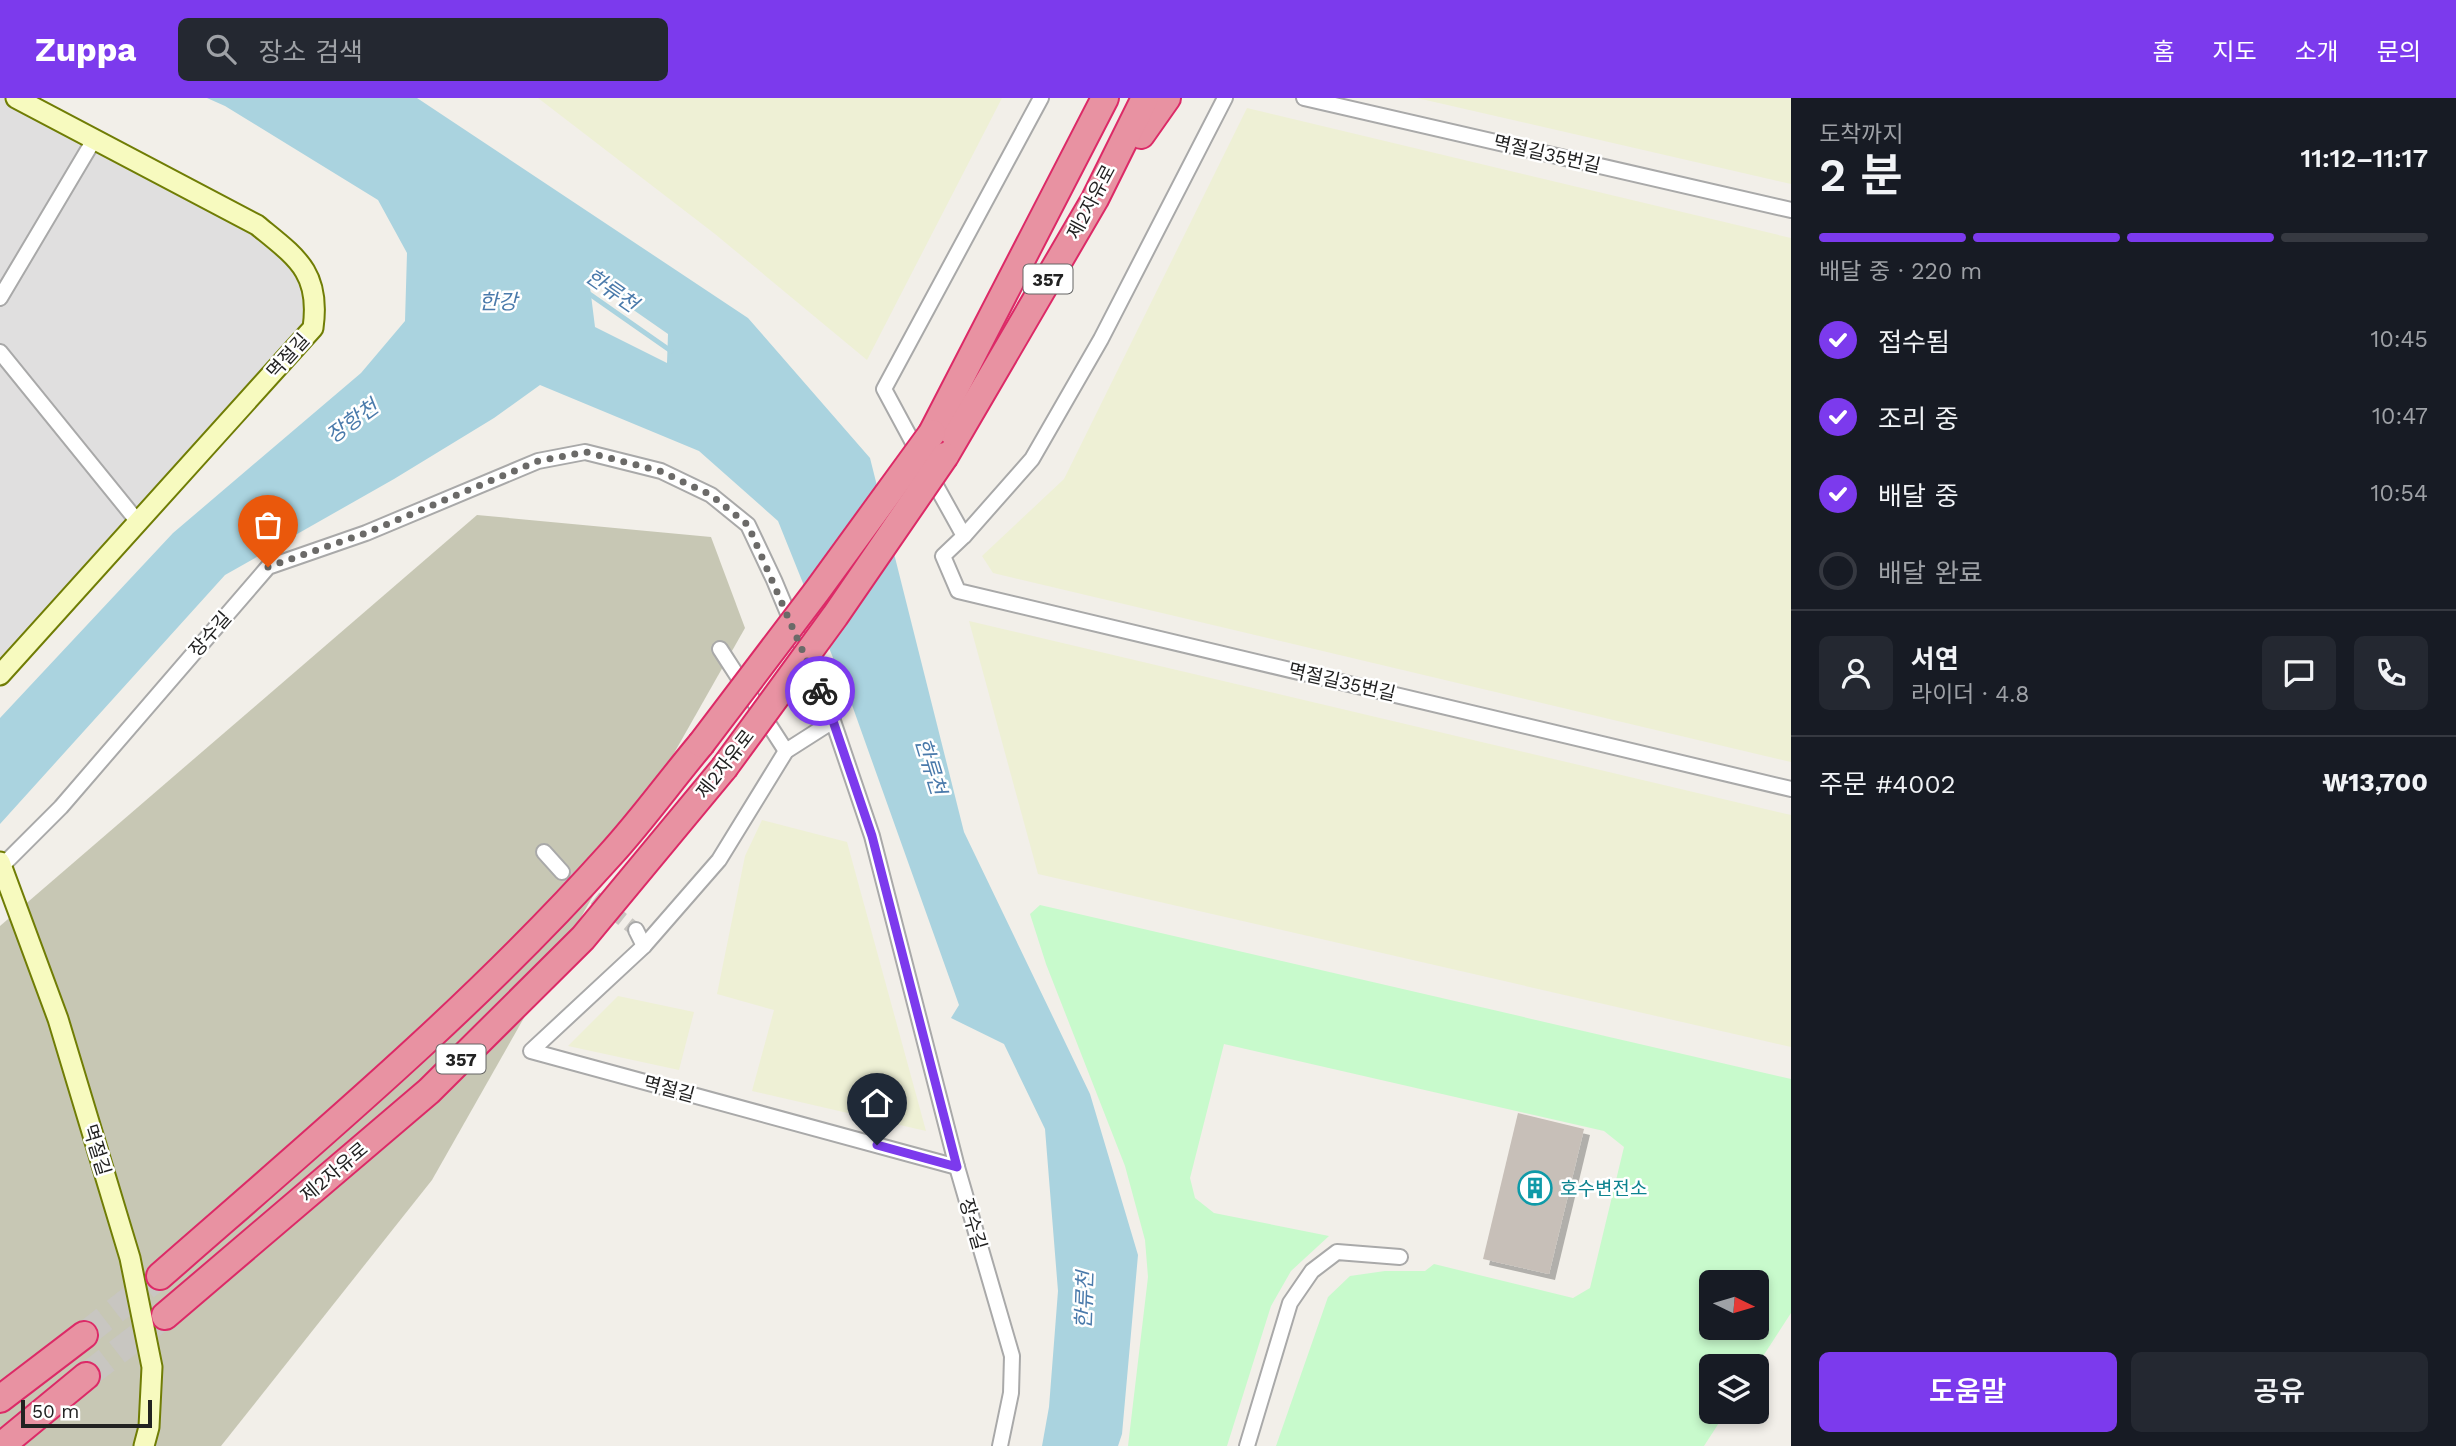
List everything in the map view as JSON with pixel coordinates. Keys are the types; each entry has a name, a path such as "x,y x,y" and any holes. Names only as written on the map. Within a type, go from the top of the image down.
{"highway":[{"path":"1058,191 1089,98"},
{"path":"1058,191 1105,98"},
{"name":"제2자유로","path":"165,1316 429,1091 583,938 724,768 835,616 945,456 1095,200 1144,98"},
{"path":"1095,200 1167,98"},
{"name":"제2자유로","path":"160,1276 377,1085 502,967 611,854 701,744 932,433 1058,191"},
{"path":"0,1399 84,1335"},
{"path":"1,1446 86,1376"}],"street":[{"name":"멱절길","path":"0,675 313,328 317,306 306,271 289,251 257,225 16,98"},
{"path":"1041,98 884,389 964,536 1032,459 1101,339 1225,98"},
{"name":"멱절길35번길","path":"1304,98 1791,210"},
{"path":"0,298 95,138"},
{"path":"0,352 138,522"},
{"name":"장수길","path":"1,865 61,807 268,567 366,533 538,461 573,454 586,452 660,471 711,495 748,525 833,721 872,836 957,1167 1012,1356 1011,1393 1000,1446"},
{"name":"멱절길35번길","path":"964,536 943,556 958,591 1791,789"},
{"path":"720,649 786,751"},
{"path":"636,930 644,946 719,860 786,751 833,721"},
{"path":"544,852 562,872"},
{"name":"멱절길","path":"1,865 58,1019 130,1258 152,1367 149,1427 144,1446"},
{"name":"멱절길","path":"644,946 531,1051 957,1167"},
{"path":"1247,1446 1290,1303 1312,1271 1338,1252 1400,1257"}],"shaded area":[{"path":"0,98 16,98 257,225 306,271 313,328 0,676"},
{"path":"538,98 1002,98 867,360 715,234"},
{"path":"1417,98 1791,98 1791,184"},
{"path":"1247,108 1791,238 1791,762 993,573 982,556 1064,479"},
{"path":"477,515 711,537 745,628 432,1180 221,1446 0,1446 0,926"},
{"path":"969,621 1791,815 1791,1047 1038,874"},
{"path":"762,820 847,842 926,1131 752,1091 774,1010 717,994 745,856"},
{"path":"618,996 694,1012 679,1070 568,1046"}],"green space":[{"path":"1040,905 1791,1079 1791,1313 1764,1354 1699,1354 1699,1424 1718,1424 1704,1446 1276,1446 1328,1297 1350,1276 1385,1271 1425,1271 1434,1264 1573,1298 1590,1288 1624,1147 1604,1131 1224,1044 1190,1178 1195,1198 1214,1213 1329,1236 1291,1271 1271,1306 1227,1446 1128,1446 1148,1277 1145,1240 1125,1166 1046,964 1030,914"}],"water":[{"path":"207,98 417,98 748,318 870,458 964,832 1090,1094 1138,1255 1122,1434 1118,1446 1042,1446 1049,1407 1058,1291 1045,1129 1004,1044 951,1018 959,1005 852,705 778,521 699,451 540,385 494,418 394,479 225,575 0,824 0,718 173,533 361,373 405,321 407,253 378,200 225,106","holes":["589,279 668,334 667,363 595,327"]}],"building":[{"name":"호수변전소","path":"1518,1113 1584,1129 1549,1274 1483,1259"}],"waterway":[{"name":"한류천","path":"588,293 671,351"}],"tunnel":[{"path":"562,872 636,930"},
{"path":"84,1335 160,1276"},
{"path":"86,1376 163,1317"}],"way so far":[{"path":"268,567 366,533 538,461 586,452 660,471 711,495 748,525 820,691"}],"place":[{"name":"호수변전소","path":"1535,1188"}],"route":[{"path":"820,691 833,721 872,836 957,1167 877,1145"}],"water label":[{"name":"한강","path":"498,301"},
{"name":"장항천","path":"352,421"}]}
